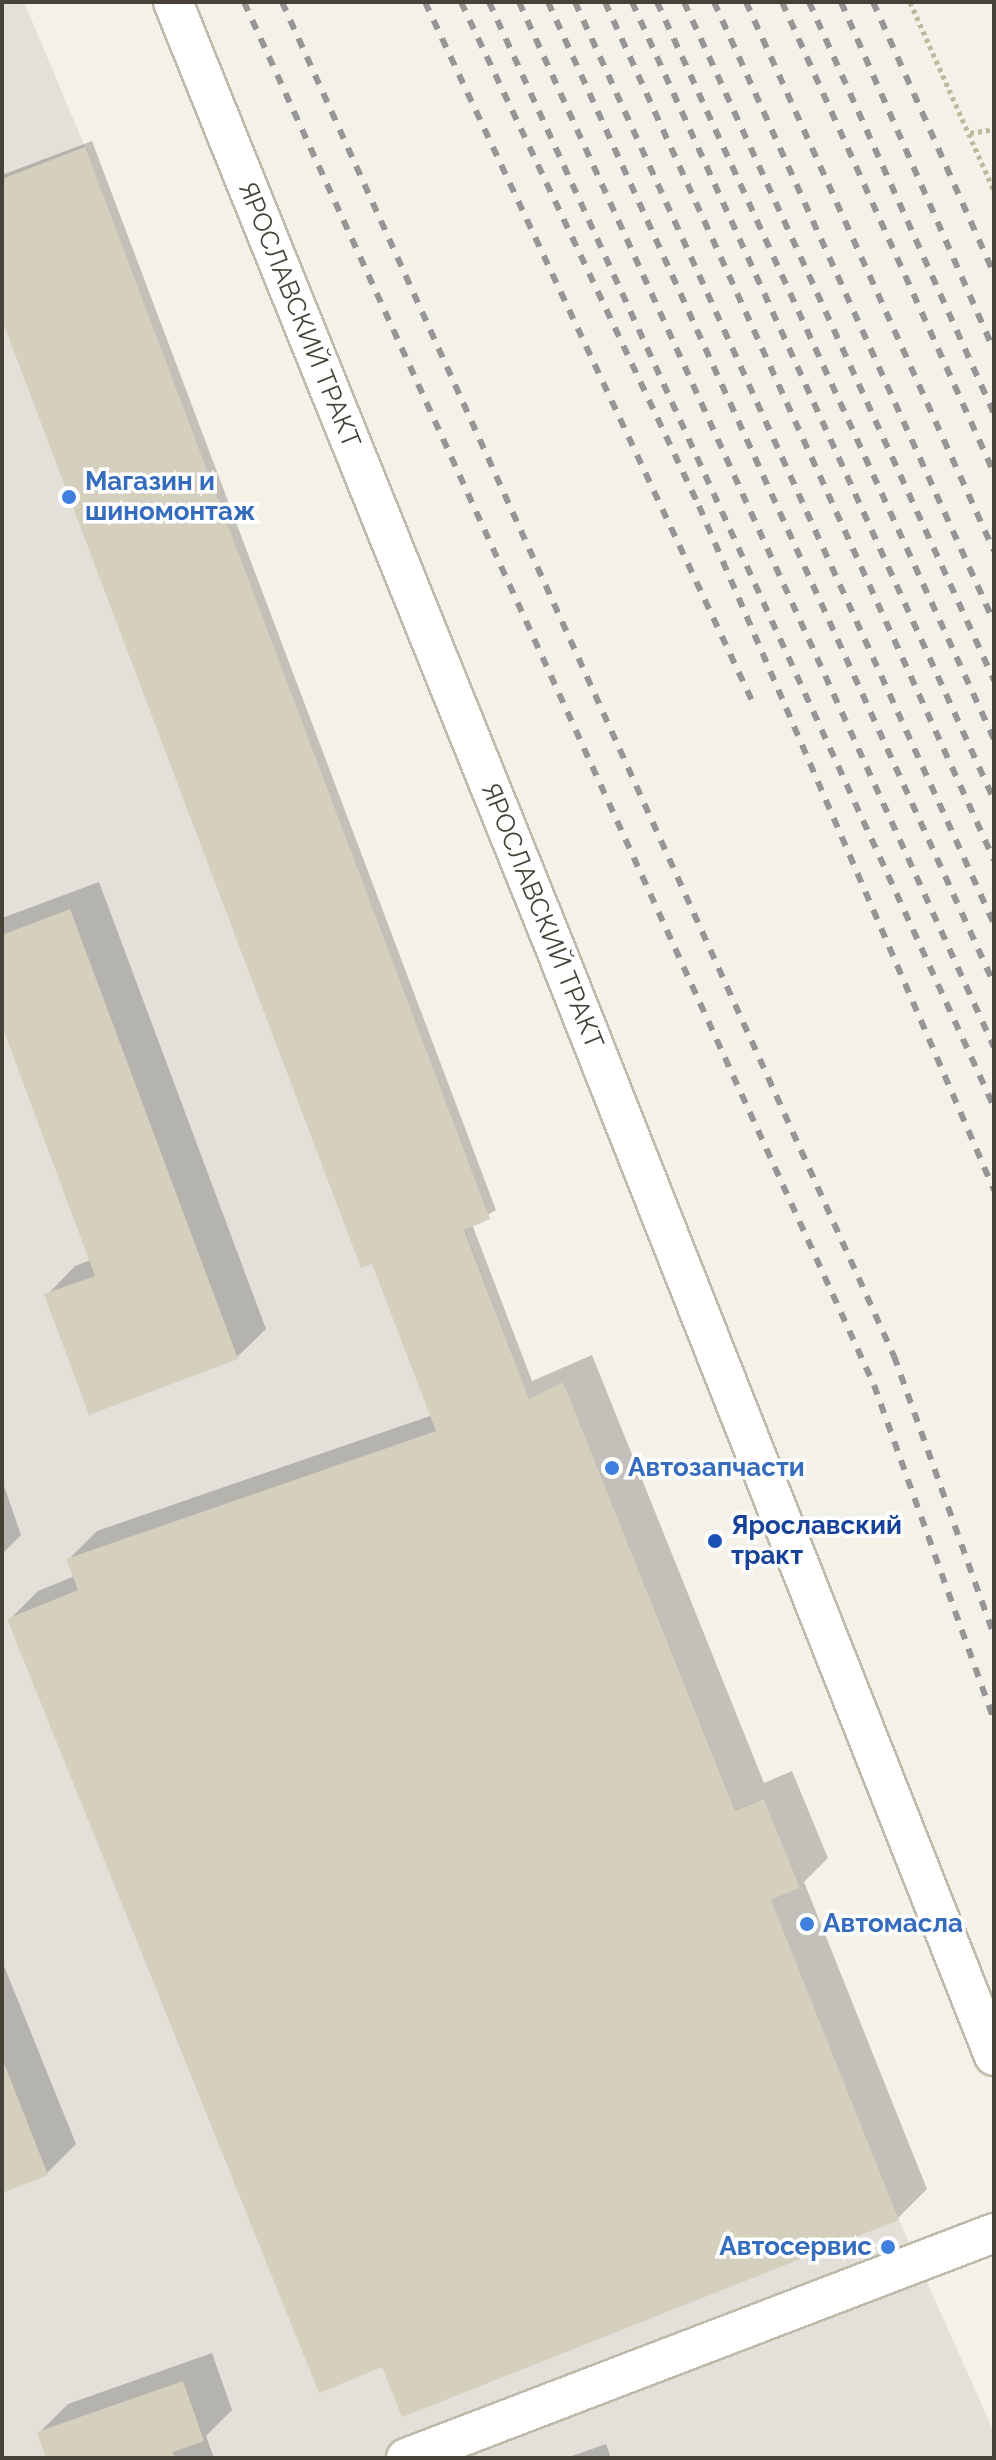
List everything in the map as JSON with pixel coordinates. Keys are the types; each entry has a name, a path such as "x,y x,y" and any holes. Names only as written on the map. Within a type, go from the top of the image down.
{"street":[{"name":"ЯРОСЛАВСКИЙ ТРАКТ","path":"173,2 558,955 994,2056"},
{"path":"406,2458 994,2233"}],"path":[{"path":"910,2 994,191"},
{"path":"970,133 994,129"}],"shaded area":[{"path":"2,2 24,2 85,147 490,1219 465,1230 529,1399 563,1382 735,1810 764,1799 800,1888 771,1901 899,2220 994,2432 994,2458 2,2458"}],"building":[{"path":"85,147 490,1219 464,1230 529,1399 563,1382 735,1811 764,1799 800,1888 771,1900 899,2220 402,2417 382,2367 319,2393 7,1619 78,1590 66,1559 436,1431 372,1264 361,1268 2,320 2,179"},
{"path":"70,909 238,1359 89,1415 44,1294 95,1276 2,1026 2,935"},
{"path":"2,2058 48,2175 2,2193"},
{"path":"183,2381 204,2441 173,2452 175,2458 46,2458 37,2432"}],"railway":[{"path":"244,2 874,1385 994,1721"},
{"path":"282,2 894,1356 994,1635"},
{"path":"425,2 753,703"},
{"path":"461,2 699,506 994,1190"},
{"path":"489,2 994,1107"},
{"path":"519,2 994,1047"},
{"path":"548,2 994,984"},
{"path":"575,2 994,924"},
{"path":"605,2 994,860"},
{"path":"632,2 994,800"},
{"path":"657,2 994,739"},
{"path":"684,2 994,680"},
{"path":"714,2 994,622"},
{"path":"746,2 994,551"},
{"path":"782,2 994,473"},
{"path":"809,2 994,414"},
{"path":"841,2 994,350"},
{"path":"873,2 994,274"}],"place":[{"name":"Магазин и шиномонтаж","path":"69,497"},
{"name":"Автозапчасти","path":"612,1468"},
{"name":"Ярославский тракт","path":"715,1541"},
{"name":"Автомасла","path":"807,1924"},
{"name":"Автосервис","path":"888,2247"}]}
